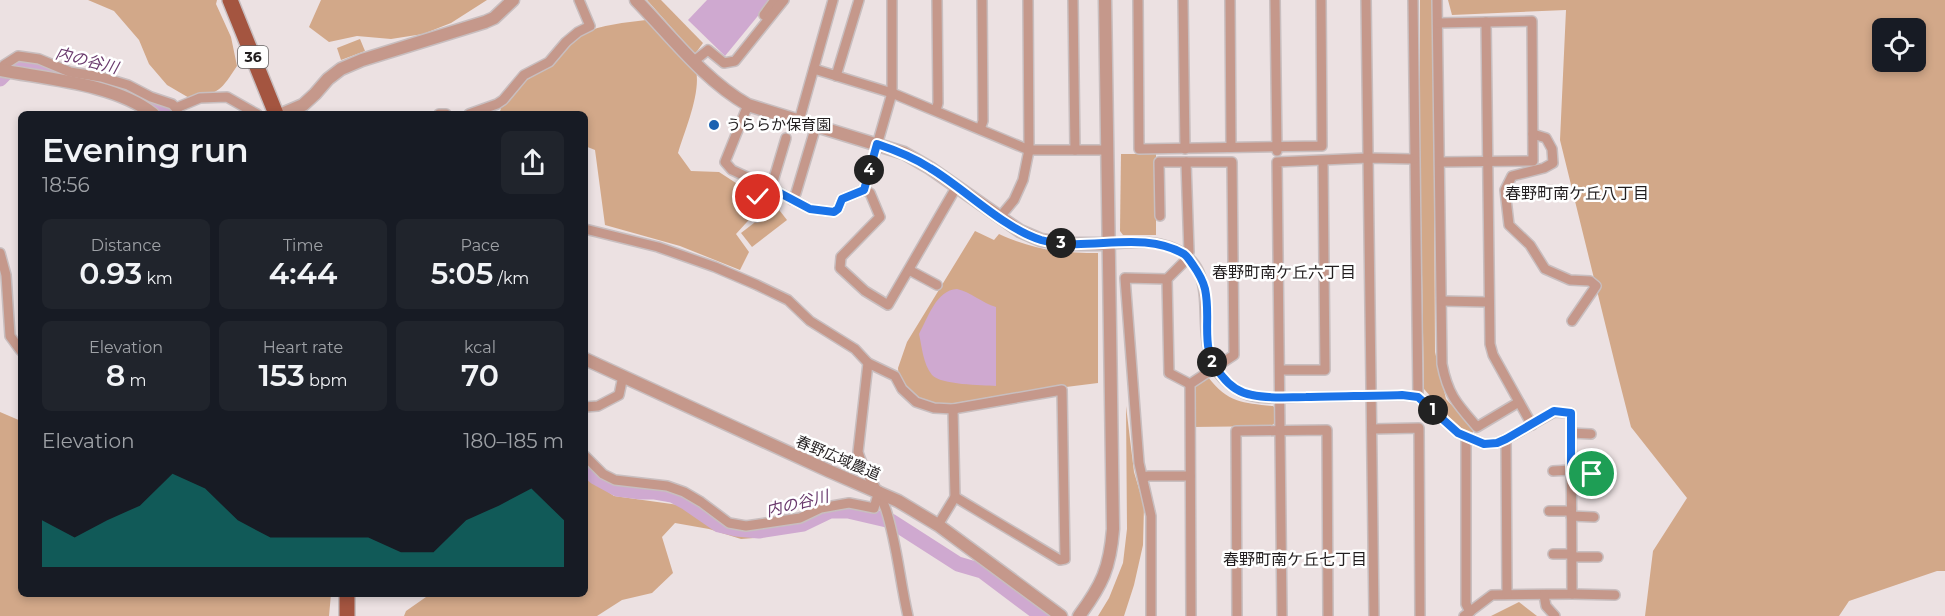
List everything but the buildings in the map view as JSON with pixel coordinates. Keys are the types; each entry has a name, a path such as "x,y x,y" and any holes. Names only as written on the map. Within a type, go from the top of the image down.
{"main road":[{"name":"36","path":"230,0 275,111"},
{"path":"347,597 347,616"}],"street":[{"path":"289,111 303,105 341,69 362,60 485,22 494,18 513,0"},
{"path":"477,111 503,100 525,75 549,62 566,42 590,26 579,0"},
{"path":"636,0 729,95 748,105 904,153 957,186 1020,231 1041,240 1069,244 1148,243 1161,245 1186,256 1197,270 1204,288 1207,342 1214,368 1227,382 1244,393 1253,396 1280,397 1418,397 1458,433 1484,444 1497,443 1506,439 1554,411 1571,413 1572,594"},
{"path":"740,54 738,51 775,0"},
{"path":"694,61 708,50 724,63 735,61 784,0"},
{"path":"799,121 833,0"},
{"path":"836,76 859,0"},
{"path":"864,190 892,93 892,0"},
{"path":"936,110 938,103 937,0"},
{"path":"980,129 983,121 982,0"},
{"path":"1000,217 1014,200 1023,180 1029,150 1028,0"},
{"path":"1073,0 1075,150"},
{"path":"1079,616 1097,591 1107,569 1112,551 1113,529 1105,0"},
{"path":"1138,0 1139,149 1322,146 1321,0"},
{"path":"1183,0 1185,149"},
{"path":"1230,0 1232,147"},
{"path":"1275,0 1282,616"},
{"path":"1366,0 1374,616"},
{"path":"1413,0 1418,397"},
{"path":"1437,0 1443,364 1446,382 1455,402 1477,427 1519,402"},
{"path":"1438,23 1532,21 1533,161 1440,162"},
{"path":"1486,22 1490,344 1493,355 1532,425"},
{"path":"149,111 135,101 115,93 0,70 18,56 39,58 70,72 101,77 128,85 151,98 172,104 177,111 200,98 218,96 227,97 252,111"},
{"path":"814,69 892,93 1029,150 1107,150"},
{"path":"500,111 503,100"},
{"path":"748,105 725,162 732,170 810,209 834,212 838,209 842,199 864,190 870,193 880,217 841,256 840,268 866,291 888,305 957,186"},
{"path":"792,200 796,194 816,126"},
{"path":"1533,135 1546,138 1552,149 1553,163 1544,168 1512,176 1506,190 1509,225 1530,245 1545,268 1570,280 1590,281 1596,286 1572,321"},
{"path":"757,217 760,207 758,197 767,186 786,138"},
{"path":"1277,162 1368,158 1414,159"},
{"path":"1281,370 1325,370 1323,161"},
{"path":"1160,216 1159,162 1232,162 1234,355 1190,384"},
{"path":"1186,162 1189,252 1184,262 1167,279 1169,373 1190,384"},
{"path":"588,230 658,247 715,267 788,300 810,321 855,348 868,363 895,376 902,389 916,402 934,408 952,409 1062,390 1065,558 1060,561 955,497"},
{"path":"0,253 6,275 5,337 18,348"},
{"path":"909,270 937,285"},
{"path":"1151,616 1151,516 1139,463 1125,278 1167,279"},
{"path":"1442,301 1489,302"},
{"name":"春野広域農道","path":"588,360 829,471 879,491 938,525 1061,616"},
{"path":"868,363 858,452 871,484 879,491 886,511 908,616"},
{"path":"588,407 598,406 619,395 623,376"},
{"path":"1190,384 1191,616"},
{"path":"938,525 955,497 952,409"},
{"path":"1372,429 1419,428 1420,616"},
{"path":"1237,616 1236,431 1281,430 1327,430 1328,616"},
{"path":"1571,433 1591,434"},
{"path":"1466,437 1467,614"},
{"path":"1506,439 1506,594"},
{"path":"588,459 603,474 615,480 676,489 701,502 729,523 747,526 800,518 821,508 849,503 874,508 879,491"},
{"path":"1553,471 1592,474"},
{"path":"1143,478 1190,476"},
{"path":"1549,511 1594,517"},
{"path":"1552,554 1598,557"},
{"path":"1467,614 1492,595 1615,596"},
{"path":"1544,595 1546,606 1555,616"}],"shaded area":[{"path":"88,0 217,0 216,4 231,37 237,66 219,89 208,95 191,99 167,85 149,64 139,40 114,11"},
{"path":"321,0 487,0 451,23 423,34 391,39 357,36 329,42 309,27"},
{"path":"647,0 661,0 703,43 695,54"},
{"path":"707,0 771,0 725,56 688,20"},
{"path":"1420,0 1432,0 1433,3 1435,352 1446,399 1474,429 1472,434 1458,427 1424,389"},
{"path":"1448,0 1945,0 1945,571 1937,571 1849,601 1839,616 1645,616 1653,551 1687,498 1631,427 1617,372 1560,140 1566,10 1452,15"},
{"path":"646,20 681,52 696,70 694,100 678,153 691,171 719,172 739,185 757,211 736,234 749,252 740,270 680,246 605,225 595,150 588,147 588,111 500,111 509,95 516,88 556,60 578,36 622,23"},
{"path":"360,39 365,51 341,60 337,48"},
{"path":"1121,154 1156,154 1156,235 1123,235 1120,231"},
{"path":"776,206 787,220 752,247 741,233"},
{"path":"975,231 994,240 999,234 1047,250 1098,253 1098,383 938,406 914,396 899,379 898,368 907,342"},
{"path":"957,289 996,307 996,386 944,381 932,375 927,366 919,334 938,299 943,294"},
{"path":"1208,377 1229,397 1253,404 1273,406 1277,410 1276,422 1271,426 1192,427 1193,387"},
{"path":"1126,406 1134,472 1144,506 1143,545 1124,616 1098,616 1109,598 1123,563 1127,529"},
{"path":"0,412 18,420 18,597 331,597 329,616 0,616"},
{"path":"588,475 592,481 614,496 686,506 726,519 762,524 766,537 741,539 709,529 675,523 662,537 673,573 652,593 622,600 597,616 404,616 406,611 426,597 588,597"},
{"path":"1519,602 1537,616 1491,616"}],"waterway":[{"name":"内の谷川","path":"0,79 15,64 25,61 69,77 114,85 138,95 162,111"},
{"name":"内の谷川","path":"588,469 595,477 617,489 672,495 719,525 736,529 759,531 803,524 830,511 848,511 891,521 958,564 982,571 1042,616"}],"place":[{"name":"うららか保育園","path":"714,125"}],"district":[{"name":"春野町南ケ丘八丁目","path":"1577,193"},
{"name":"春野町南ケ丘六丁目","path":"1284,272"},
{"name":"春野町南ケ丘七丁目","path":"1295,559"}],"route":[{"path":"758,197 763,184 810,209 834,212 838,209 842,199 864,190 877,144 904,153 930,168 1020,231 1041,240 1069,244 1148,243 1161,245 1186,256 1197,270 1204,288 1207,342 1214,368 1227,382 1244,393 1253,396 1280,397 1402,395 1418,397 1458,433 1484,444 1497,443 1506,439 1554,411 1571,413 1571,474 1592,474"}]}
